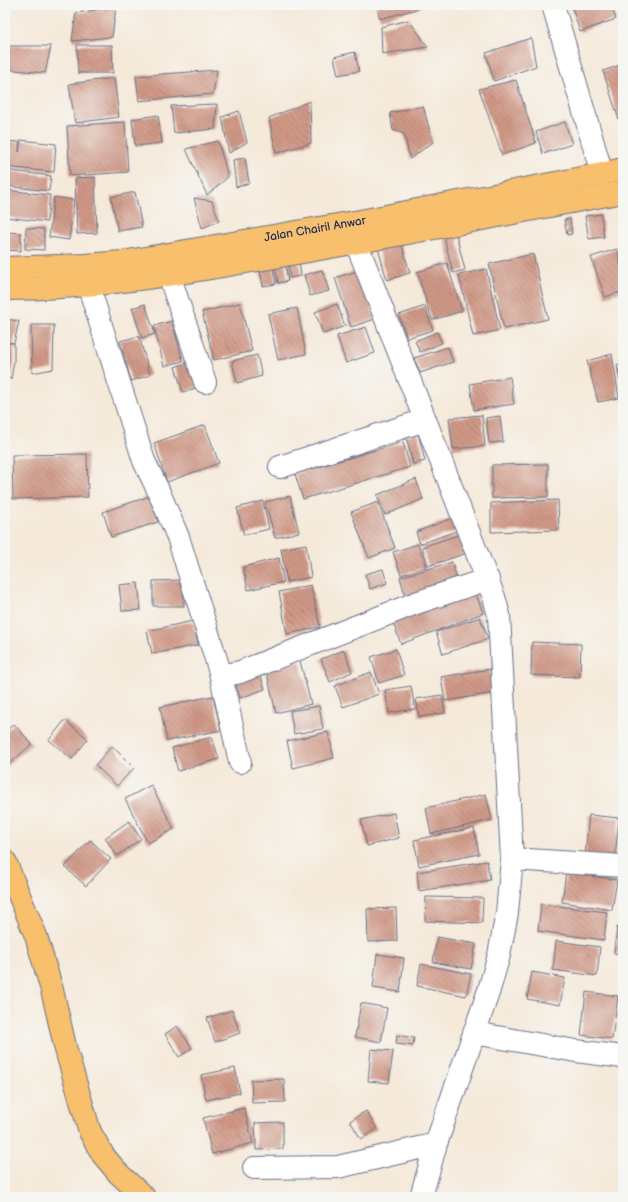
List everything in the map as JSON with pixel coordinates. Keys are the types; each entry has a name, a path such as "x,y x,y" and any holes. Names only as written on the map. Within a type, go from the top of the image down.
{"main road":[{"name":"Jalan Chairil Anwar","path":"5,289 88,284 169,275 356,242 623,169"},
{"name":"Jalan Chairil Anwar","path":"5,268 122,262 234,244 468,211 623,192"},
{"path":"5,862 36,936 52,990 66,1050 90,1132 103,1155 118,1174 144,1197"}],"street":[{"path":"553,5 602,174"},
{"path":"356,242 488,579 499,615 512,859 508,913 499,955 489,990 436,1144 421,1197"},
{"path":"169,275 205,382"},
{"path":"88,284 144,461 178,538 220,672 240,762"},
{"path":"280,467 425,420"},
{"path":"220,672 230,675 240,672 416,603 488,579"},
{"path":"512,859 623,866"},
{"path":"474,1033 576,1051 623,1057"},
{"path":"254,1168 338,1167 436,1144"}],"building":[{"path":"376,5 419,5 420,8 380,19"},
{"path":"571,5 611,5 616,19 580,32"},
{"path":"116,7 112,37 72,41 76,13"},
{"path":"409,20 428,47 382,54 381,27"},
{"path":"531,38 536,66 494,81 486,53"},
{"path":"77,45 112,45 113,73 78,73"},
{"path":"5,46 51,46 45,73 5,69"},
{"path":"355,52 359,71 338,75 334,57"},
{"path":"623,64 623,119 619,120 603,71"},
{"path":"217,70 213,94 139,101 136,76"},
{"path":"114,78 119,117 75,123 69,84"},
{"path":"516,80 536,143 502,155 479,89"},
{"path":"310,101 311,143 276,153 269,118"},
{"path":"217,104 215,129 174,133 171,106"},
{"path":"423,106 433,142 410,159 404,134 393,130 390,113"},
{"path":"239,111 247,142 229,153 222,117"},
{"path":"158,115 162,143 135,146 132,119"},
{"path":"125,122 128,172 70,176 67,126"},
{"path":"565,122 572,144 543,154 536,132"},
{"path":"21,140 56,144 54,172 5,167 5,141 19,142 19,152"},
{"path":"218,141 228,177 207,195 186,149"},
{"path":"245,158 249,183 236,187 233,160"},
{"path":"5,170 51,176 49,191 5,186"},
{"path":"95,177 97,233 77,234 75,178"},
{"path":"5,190 50,195 47,222 5,217"},
{"path":"135,192 142,227 118,231 111,197"},
{"path":"54,197 74,200 69,240 49,237"},
{"path":"194,198 212,201 219,221 202,228"},
{"path":"601,214 604,237 589,239 585,216"},
{"path":"570,219 572,234 567,235 564,220"},
{"path":"26,228 44,229 44,250 25,249"},
{"path":"5,232 21,233 21,251 5,250"},
{"path":"456,234 465,270 453,273 444,237"},
{"path":"401,242 410,273 387,280 378,248"},
{"path":"617,249 623,276 623,291 605,297 591,257"},
{"path":"533,254 548,319 504,329 489,264"},
{"path":"299,261 301,276 290,278 288,263"},
{"path":"285,262 288,281 278,283 274,264"},
{"path":"447,263 462,311 432,320 417,272"},
{"path":"272,264 276,284 263,286 259,266"},
{"path":"486,269 500,330 473,336 459,275"},
{"path":"322,270 329,291 310,296 304,275"},
{"path":"360,270 375,319 351,327 335,278"},
{"path":"240,303 252,351 214,360 202,312"},
{"path":"145,304 155,334 142,338 132,308"},
{"path":"337,304 345,326 323,334 315,312"},
{"path":"425,306 433,330 407,338 399,315"},
{"path":"297,308 306,354 278,360 268,314"},
{"path":"5,319 19,321 14,343 5,342"},
{"path":"172,321 183,361 164,366 154,326"},
{"path":"31,325 54,325 53,369 32,373"},
{"path":"366,327 375,353 346,363 337,336"},
{"path":"437,332 442,343 420,352 415,341"},
{"path":"139,336 150,375 131,381 120,341"},
{"path":"5,343 14,343 14,361 11,379 5,378"},
{"path":"448,347 453,362 420,373 414,358"},
{"path":"612,354 619,398 598,402 587,361"},
{"path":"257,355 262,376 237,383 232,361"},
{"path":"191,361 199,387 183,392 175,367"},
{"path":"623,363 623,388 622,388 617,366"},
{"path":"510,377 514,404 474,410 470,384"},
{"path":"482,415 485,446 453,449 449,418"},
{"path":"500,416 503,442 489,443 486,418"},
{"path":"205,425 219,463 167,482 154,443"},
{"path":"418,433 425,461 413,464 406,436"},
{"path":"403,442 410,467 303,499 295,474"},
{"path":"87,454 88,497 13,499 12,455"},
{"path":"548,464 548,497 492,498 492,465"},
{"path":"416,479 423,499 385,515 377,495"},
{"path":"150,496 158,522 111,537 103,512"},
{"path":"290,496 299,532 275,538 265,502"},
{"path":"558,500 559,530 491,532 491,503"},
{"path":"263,501 269,529 244,535 237,508"},
{"path":"378,502 395,548 369,558 351,512"},
{"path":"455,517 459,530 420,544 416,532"},
{"path":"461,534 467,553 428,566 422,547"},
{"path":"306,544 311,577 287,582 281,549"},
{"path":"418,544 426,567 401,575 393,552"},
{"path":"279,558 284,582 248,590 243,567"},
{"path":"452,562 459,586 407,602 400,577"},
{"path":"383,569 387,583 370,589 365,574"},
{"path":"184,580 184,606 153,606 153,581"},
{"path":"138,583 141,610 122,611 119,585"},
{"path":"311,585 320,627 287,634 279,592"},
{"path":"474,588 483,613 401,644 392,620"},
{"path":"480,617 488,639 443,654 436,632"},
{"path":"193,621 198,645 152,654 147,631"},
{"path":"532,642 581,644 580,677 531,675"},
{"path":"396,649 404,675 379,683 371,657"},
{"path":"344,650 352,672 330,682 321,659"},
{"path":"300,661 311,704 276,713 266,669"},
{"path":"490,669 494,693 445,701 441,677"},
{"path":"371,672 379,694 343,707 335,686"},
{"path":"260,674 265,689 240,698 235,682"},
{"path":"411,686 415,709 389,713 385,690"},
{"path":"442,695 445,713 419,717 416,699"},
{"path":"213,696 221,730 167,741 160,707"},
{"path":"319,706 323,729 294,734 290,711"},
{"path":"65,720 88,739 72,759 49,740"},
{"path":"14,724 32,744 7,766 5,764 5,732"},
{"path":"328,732 334,758 293,768 287,741"},
{"path":"212,737 219,759 178,771 172,748"},
{"path":"112,746 134,768 117,786 95,765"},
{"path":"151,785 174,829 148,843 125,799"},
{"path":"486,794 492,820 431,834 426,808"},
{"path":"394,813 399,838 367,846 361,820"},
{"path":"589,815 619,818 615,858 585,855"},
{"path":"129,821 141,839 117,856 105,838"},
{"path":"474,828 479,854 419,866 414,840"},
{"path":"90,840 111,859 86,886 65,867"},
{"path":"487,861 490,880 419,891 417,872"},
{"path":"566,872 617,880 612,910 562,902"},
{"path":"426,897 483,898 482,923 425,921"},
{"path":"541,904 607,912 604,940 538,931"},
{"path":"396,908 397,941 368,942 367,909"},
{"path":"617,927 623,928 623,954 614,953"},
{"path":"437,937 476,944 471,969 433,962"},
{"path":"556,941 600,947 597,976 553,970"},
{"path":"377,954 404,958 400,992 373,988"},
{"path":"421,964 471,974 466,996 417,986"},
{"path":"532,972 565,978 560,1005 527,999"},
{"path":"586,992 618,996 612,1039 581,1035"},
{"path":"361,1003 387,1008 381,1042 355,1037"},
{"path":"232,1010 240,1033 215,1042 207,1018"},
{"path":"177,1026 192,1048 179,1057 165,1034"},
{"path":"397,1035 414,1038 413,1046 396,1044"},
{"path":"371,1049 393,1051 389,1083 368,1081"},
{"path":"235,1068 240,1093 206,1100 201,1075"},
{"path":"284,1079 285,1102 252,1103 251,1080"},
{"path":"623,1103 623,1118 620,1117"},
{"path":"244,1108 253,1143 212,1154 203,1118"},
{"path":"366,1111 377,1129 361,1139 350,1121"},
{"path":"283,1122 283,1149 256,1150 255,1123"}]}
